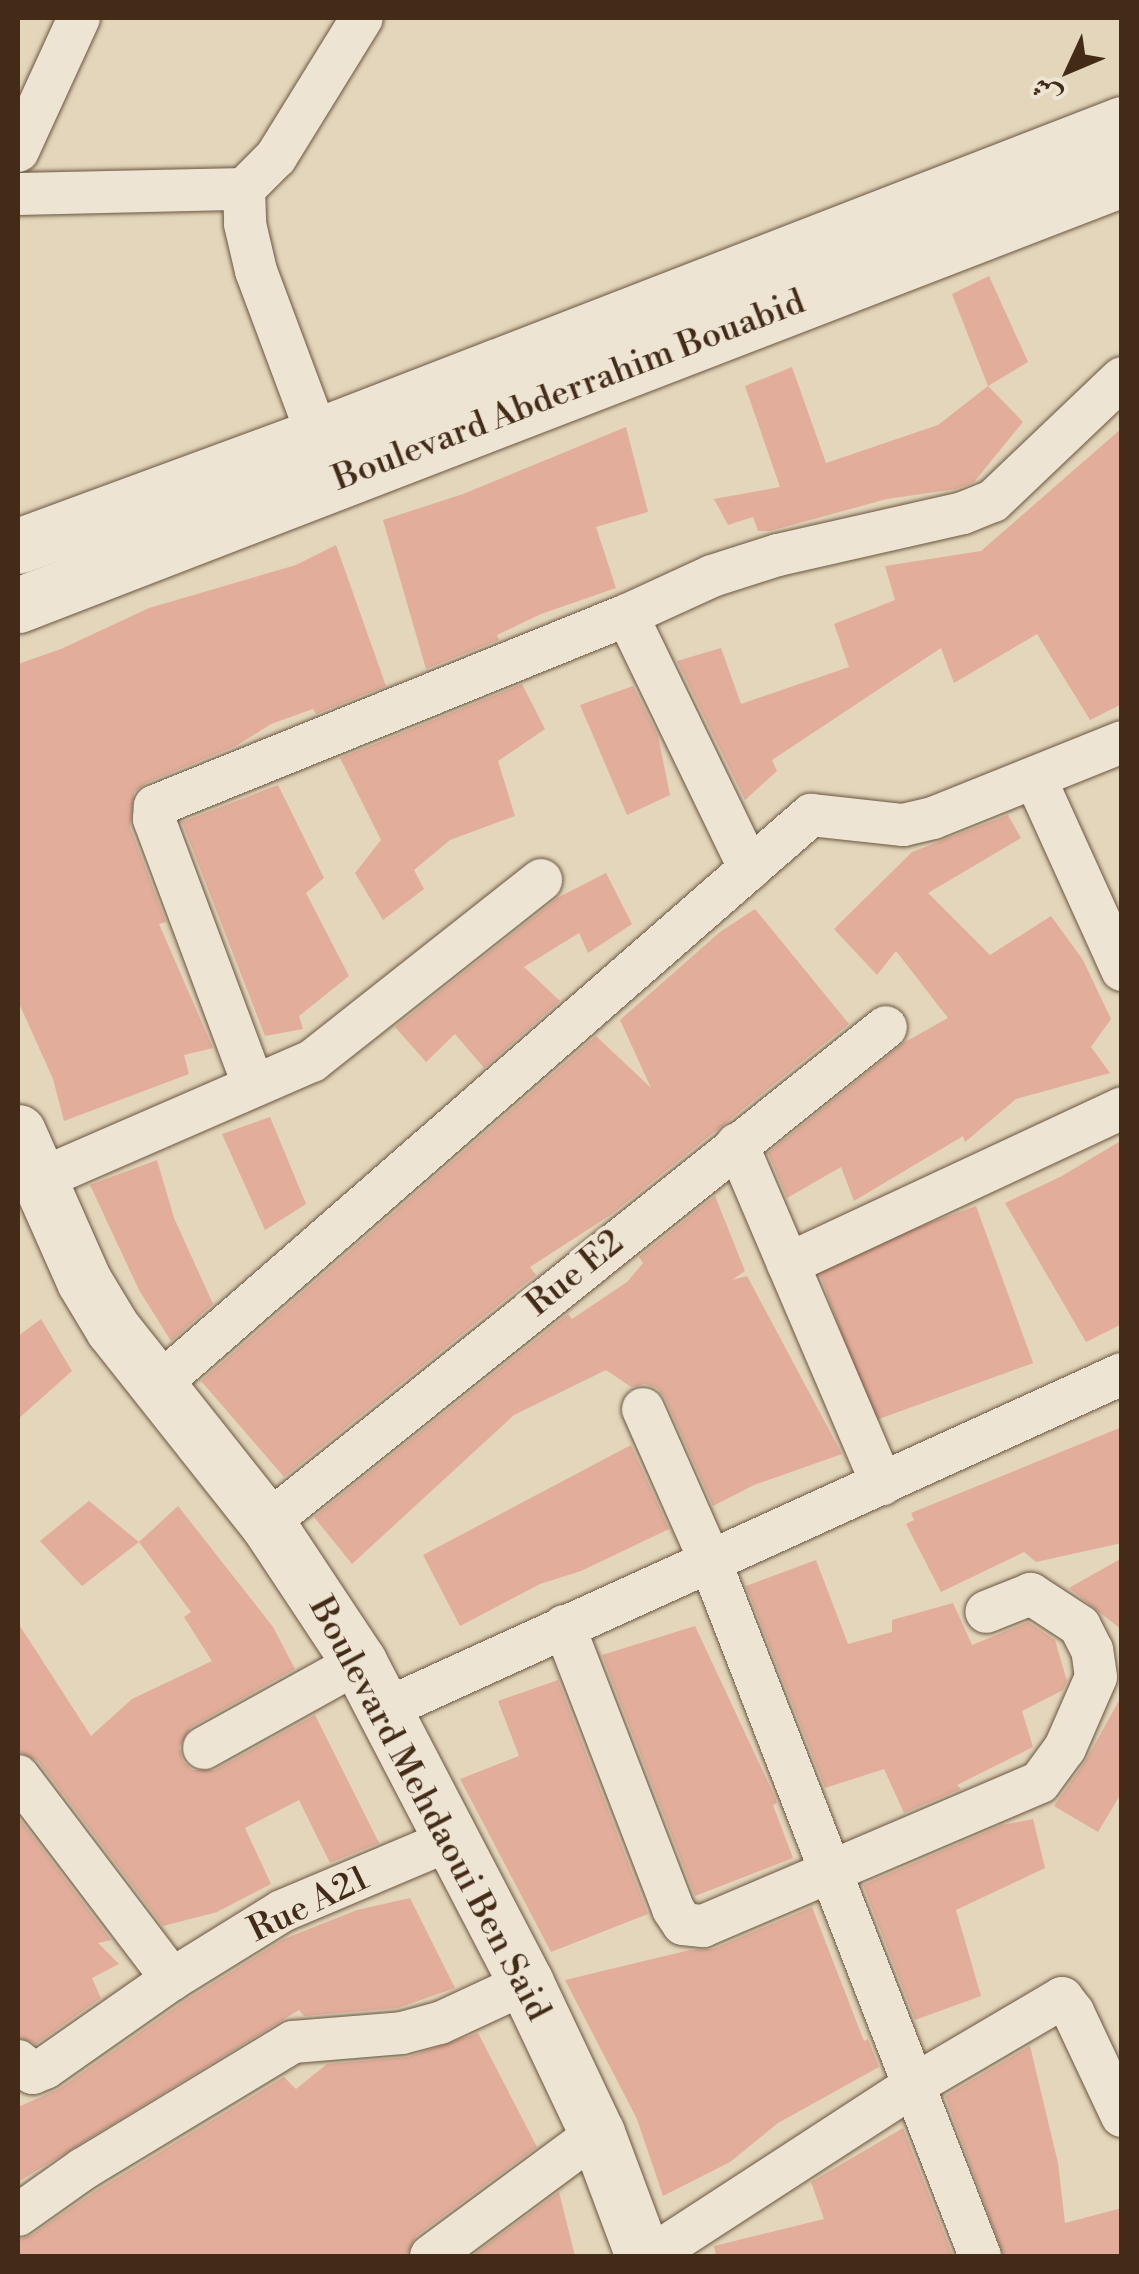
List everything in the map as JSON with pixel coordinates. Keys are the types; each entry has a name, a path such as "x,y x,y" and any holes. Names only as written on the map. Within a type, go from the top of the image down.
{"main road":[{"name":"Boulevard Abderrahim Bouabid","path":"18,605 326,458 1122,124"},
{"name":"Boulevard Abderrahim Bouabid","path":"18,546 326,458 1122,178"},
{"name":"Boulevard Mehdaoui Ben Said","path":"27,1156 84,1281 156,1386 266,1524 358,1662 526,1982 596,2133 643,2256"}],"street":[{"path":"18,151 79,18"},
{"path":"18,194 244,189 276,157 362,18"},
{"path":"244,189 245,224 256,271 326,458"},
{"path":"253,1084 154,819 156,806 627,615 712,576 778,555 964,513 993,500 1122,378"},
{"path":"627,615 750,869"},
{"path":"156,1386 811,816 903,825 933,818 1122,742"},
{"path":"1035,778 1122,970"},
{"path":"27,1156 253,1084 312,1061 540,880"},
{"name":"Rue E2","path":"266,1524 886,1028"},
{"path":"788,1264 1122,1108"},
{"path":"737,1144 882,1484"},
{"path":"383,1710 1122,1374"},
{"path":"644,1410 710,1561 980,2256"},
{"path":"564,1626 673,1910 683,1924 703,1926 1014,1797 1040,1782 1064,1748 1096,1677 1092,1650 1080,1626 1046,1599 1031,1594 986,1612"},
{"path":"204,1748 358,1662"},
{"path":"18,1776 172,1979"},
{"name":"Rue A21","path":"18,2060 32,2072 45,2068 172,1979 282,1912 450,1840"},
{"path":"18,2215 83,2169 293,2042 402,2033 440,2023 526,1982"},
{"path":"651,2256 914,2085 1062,1998 1118,2097"},
{"path":"430,2256 596,2133"}],"building":[{"path":"989,276 1028,362 988,386 952,294"},
{"path":"792,367 826,463 938,425 988,386 1023,422 974,482 956,489 887,499 770,531 758,531 753,517 728,525 714,499 780,487 745,386"},
{"path":"626,427 648,512 596,527 616,588 541,614 497,635 499,640 426,669 383,520 463,494"},
{"path":"1122,428 1122,704 1090,720 1037,634 954,683 941,648 772,760 777,771 745,800 677,661 721,648 741,704 849,667 834,624 895,600 885,566 981,551"},
{"path":"336,545 386,686 316,714 313,709 271,724 236,746 146,783 134,792 130,827 166,922 159,924 213,1048 184,1055 189,1074 64,1121 53,1079 18,1001 18,664 61,649 149,608 296,565"},
{"path":"522,684 545,729 498,761 515,816 450,840 414,870 424,889 383,920 355,873 381,840 340,758"},
{"path":"633,686 658,736 670,795 627,815 580,705"},
{"path":"278,785 324,878 306,893 349,976 299,1016 303,1029 265,1036 182,822"},
{"path":"1008,815 1021,838 928,893 990,955 1051,916 1083,960 1111,1019 1091,1047 1110,1073 1016,1099 965,1142 963,1136 854,1201 841,1167 787,1198 768,1153 905,1042 948,1018 896,951 877,975 834,929 912,852"},
{"path":"606,873 632,924 588,953 579,933 524,967 560,1001 484,1068 455,1034 426,1062 395,1027 559,897"},
{"path":"755,909 849,1024 612,1214 530,1267 536,1275 284,1477 201,1381 596,1036 651,1088 620,1020 720,932"},
{"path":"270,1117 306,1204 265,1230 222,1134"},
{"path":"1122,1140 1122,1324 1086,1342 1005,1203 1062,1176"},
{"path":"157,1160 174,1218 213,1304 171,1341 139,1290 90,1185"},
{"path":"715,1196 745,1271 732,1280 747,1276 842,1454 754,1485 713,1506 665,1398 657,1388 645,1384 631,1387 606,1370 514,1415 352,1564 314,1517 568,1314 572,1319 627,1282 643,1263 639,1257"},
{"path":"976,1206 1033,1363 873,1421 816,1264"},
{"path":"41,1319 72,1371 18,1419 18,1336"},
{"path":"1122,1427 1122,1543 1036,1562 1024,1552 941,1592 906,1524 914,1520 911,1513"},
{"path":"631,1445 669,1529 581,1571 540,1584 460,1626 423,1555"},
{"path":"89,1501 139,1542 82,1586 40,1541"},
{"path":"178,1506 273,1627 295,1669 191,1727 179,1747 183,1761 192,1770 215,1770 315,1715 379,1843 330,1863 299,1800 245,1828 271,1884 217,1912 163,1926 38,1761 18,1751 18,1623 91,1736 132,1699 212,1661 184,1617 191,1612 139,1542"},
{"path":"1122,1558 1122,1630 1069,1588"},
{"path":"816,1560 848,1644 892,1632 892,1620 953,1603 972,1645 1028,1622 1055,1640 1067,1681 1063,1690 1022,1711 1033,1747 957,1785 961,1789 904,1813 884,1769 825,1788 746,1586"},
{"path":"695,1626 775,1797 777,1803 773,1805 793,1858 695,1896 602,1655"},
{"path":"558,1680 648,1914 551,1952 460,1779 519,1756 498,1701"},
{"path":"1122,1695 1122,1792 1098,1832 1054,1806 1085,1762"},
{"path":"18,1817 111,1940 98,1943 119,1964 92,1978 101,1998 36,2044 18,2037"},
{"path":"1033,1819 1045,1868 956,1910 981,1996 915,2020 863,1885 1002,1825"},
{"path":"410,1898 455,1988 398,2008 304,2016 299,2010 18,2182 18,2107 59,2089 186,2000 284,1939 357,1910"},
{"path":"812,1907 864,2041 868,2039 879,2067 778,2123 730,2162 663,2196 637,2119 565,1980 690,1950 713,1949"},
{"path":"478,2033 537,2147 416,2236 406,2256 18,2256 18,2240 32,2235 97,2190 284,2077 296,2089 327,2064 408,2057"},
{"path":"1030,2046 1058,2163 1065,2223 1122,2208 1122,2256 1004,2256 945,2096"},
{"path":"903,2128 953,2256 716,2256 714,2246 824,2219 811,2182"},
{"path":"559,2192 575,2256 472,2256"}]}
